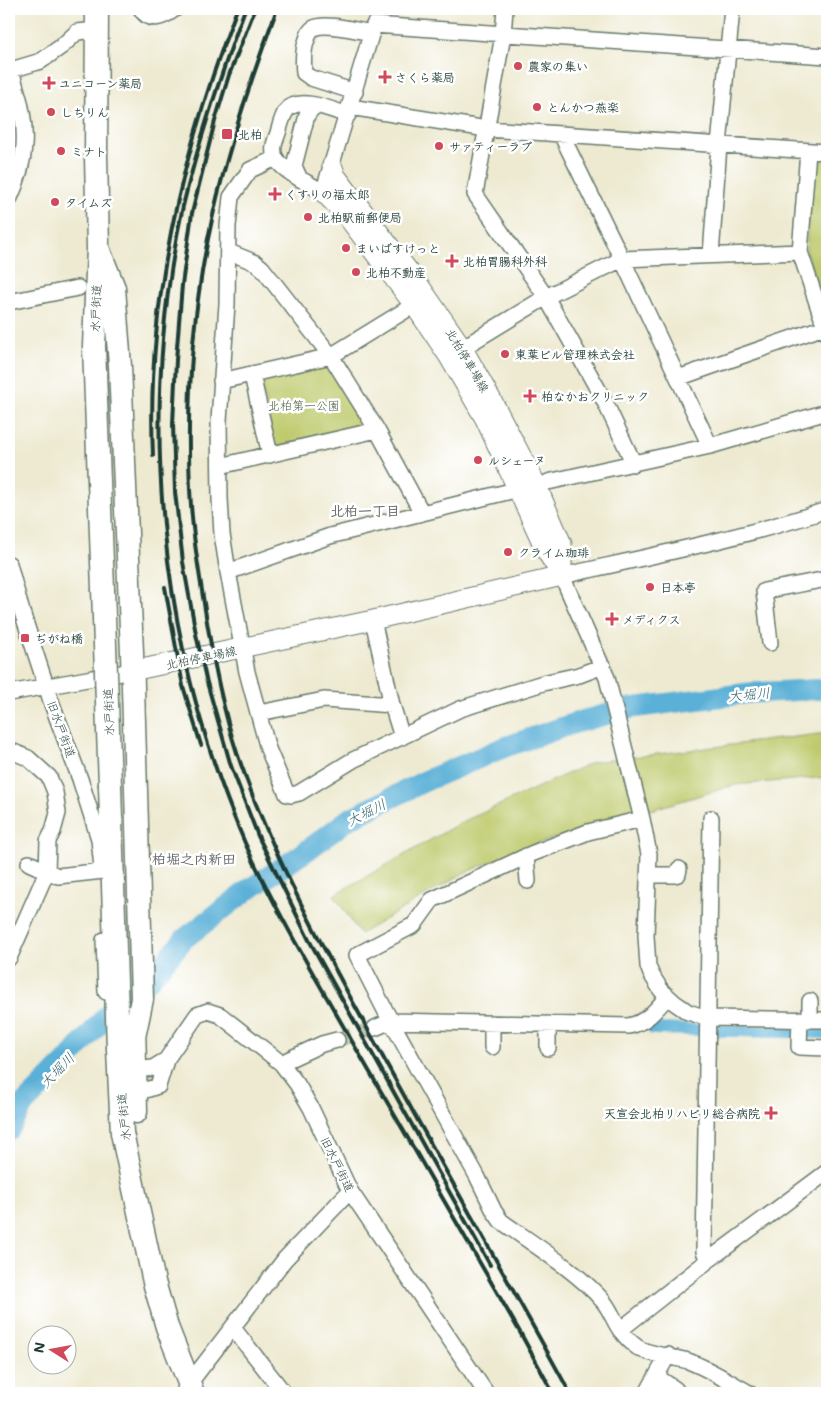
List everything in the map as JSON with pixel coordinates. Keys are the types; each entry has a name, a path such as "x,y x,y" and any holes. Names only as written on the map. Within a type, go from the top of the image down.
{"highway":[{"name":"水戸街道","path":"97,19 96,156 98,248 108,351 110,589 122,953 129,1081 122,1133 133,1176 140,1220 154,1282 188,1390"},
{"path":"98,248 114,288 125,459 132,671 122,953"}],"main road":[{"name":"北柏停車場線","path":"132,671 243,649 562,576 546,551 455,352 417,282 336,176 332,165"},
{"name":"北柏停車場線","path":"325,194 345,214 414,305 455,352"}],"street":[{"path":"141,9 145,15 152,18 162,18 175,9"},
{"path":"505,9 503,34 488,129 475,194 546,297 604,400 634,464"},
{"path":"711,255 732,9"},
{"path":"9,200 20,172 25,147 24,116 10,68 41,61 77,32 97,19"},
{"path":"351,105 304,73 305,47 310,31 325,25 372,33"},
{"path":"827,56 374,25 351,105 332,165 325,194 282,166 276,158 274,147 284,113 295,104 351,105 488,129 827,152"},
{"path":"299,178 294,166 307,115 315,105"},
{"path":"561,134 710,446"},
{"path":"678,378 826,328 800,252 808,151"},
{"path":"276,158 250,170 231,197 219,422 222,534 246,672 268,749 287,794 299,793 353,760 460,710 543,683 579,675 605,672"},
{"path":"229,252 256,262 262,268 331,356 378,430 422,513"},
{"path":"455,352 546,297 622,259 800,252"},
{"path":"9,302 78,288"},
{"path":"221,381 331,356 414,305"},
{"path":"252,375 270,455"},
{"path":"548,482 710,446 827,412"},
{"path":"220,466 378,430"},
{"path":"228,572 330,536 511,491"},
{"path":"827,510 702,545 562,576 605,672 631,769 649,854 646,936 648,966 654,979 667,997 688,1012 707,1018 827,1020"},
{"name":"旧水戸街道","path":"9,564 22,612 100,839 103,896 122,953 109,1024 126,1043"},
{"path":"770,643 764,591 827,579"},
{"path":"373,620 392,705 402,737"},
{"path":"9,693 132,671"},
{"path":"259,713 324,700 392,705"},
{"path":"9,750 28,758 49,777 55,792 58,813 48,841 47,871 9,958"},
{"path":"710,1259 704,1252 700,1111 702,1055 707,1018 711,818"},
{"path":"642,819 588,832 526,856 432,900 414,925 356,956 501,1221 578,1278 602,1300 620,1330 638,1348 646,1352 668,1355 706,1369 744,1392"},
{"path":"526,856 528,881"},
{"path":"30,863 58,876 102,871"},
{"path":"648,875 674,876 678,874 679,869"},
{"path":"375,1028 391,1020 636,1025 655,1012 667,997"},
{"path":"810,1001 799,1047 827,1048"},
{"name":"旧水戸街道","path":"129,1081 158,1086 166,1060 197,1015 208,1010 220,1015 280,1063 297,1084 311,1108 350,1191 486,1393"},
{"path":"492,1023 492,1048"},
{"path":"548,1024 548,1048"},
{"path":"280,1063 322,1044 337,1040"},
{"path":"129,1081 166,1060"},
{"path":"620,1330 710,1259 827,1172"},
{"path":"188,1390 285,1259 350,1191"},
{"path":"233,1328 284,1393"},
{"path":"647,1393 668,1355"},
{"path":"657,1377 678,1393"}],"green space":[{"path":"816,157 827,158 827,316 806,251 812,160"},
{"name":"北柏第一公園","path":"325,365 330,367 367,423 365,428 275,448 260,379"},
{"path":"827,733 827,777 735,785 535,844 464,873 360,934 334,895 460,823 593,762"}],"waterway":[{"name":"大堀川","path":"9,1130 24,1104 65,1063 113,1008 151,978 184,939 248,890 305,852 349,819 425,781 505,747 578,722 631,708 749,693 827,689"},
{"path":"653,1029 827,1033"}],"tunnel":[{"path":"337,1040 375,1028"}],"railway":[{"path":"153,455 152,397 155,340 172,228 184,172 200,117 237,9"},
{"path":"245,9 227,58 196,156 183,206 169,286 161,367 160,448 164,529 175,610 193,690 216,767 257,869 284,922 553,1393"},
{"path":"255,9 229,75 215,121 192,213 182,285 173,424 175,492 183,562 196,634 206,679 231,766 258,836 309,940 490,1265"},
{"path":"277,9 242,111 219,189 200,283 192,351 189,420 191,506 199,572 217,677 230,732 242,767 271,840 304,910 570,1393"},
{"path":"165,587 183,686 201,745"}],"place":[{"name":"農家の集い","path":"518,66"},
{"name":"さくら薬局","path":"385,77"},
{"name":"ユニコーン薬局","path":"49,83"},
{"name":"とんかつ燕楽","path":"537,107"},
{"name":"しちりん","path":"51,112"},
{"name":"北柏","path":"227,134"},
{"name":"サァティーラブ","path":"439,146"},
{"name":"ミナト","path":"61,151"},
{"name":"くすりの福太郎","path":"275,194"},
{"name":"タイムズ","path":"55,202"},
{"name":"北柏駅前郵便局","path":"308,217"},
{"name":"まいばすけっと","path":"346,248"},
{"name":"北柏胃腸科外科","path":"452,261"},
{"name":"北柏不動産","path":"356,272"},
{"name":"東葉ビル管理株式会社","path":"505,354"},
{"name":"柏なかおクリニック","path":"530,396"},
{"name":"ルシェーヌ","path":"478,460"},
{"name":"クライム珈琲","path":"508,552"},
{"name":"日本亭","path":"650,587"},
{"name":"メディクス","path":"612,619"},
{"name":"ぢがね橋","path":"25,638"},
{"name":"天宣会北柏リハビリ総合病院","path":"771,1113"}],"district":[{"name":"北柏一丁目","path":"365,510"},
{"name":"柏堀之内新田","path":"194,858"}]}
